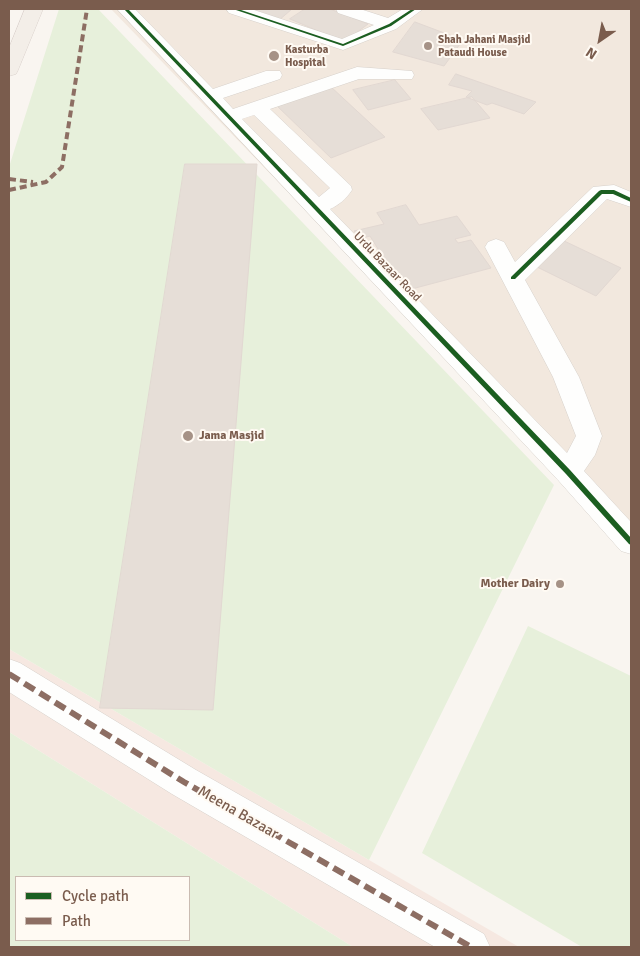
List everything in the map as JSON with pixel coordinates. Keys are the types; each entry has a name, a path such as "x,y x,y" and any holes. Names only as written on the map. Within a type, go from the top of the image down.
{"main road":[{"path":"9,70 34,9"}],"street":[{"name":"Urdu Bazaar Road","path":"126,9 568,472 631,542"},
{"path":"235,9 343,45 390,25 414,9"},
{"path":"344,9 390,25"},
{"path":"228,117 357,73 405,75"},
{"path":"211,96 273,75"},
{"path":"257,107 340,186 341,190 338,195 313,207"},
{"path":"513,278 601,192 614,192 631,200"},
{"path":"496,248 566,376 589,436 586,447 568,472"},
{"name":"Meena Bazaar","path":"9,674 184,782 471,947"}],"shaded area":[{"path":"111,9 631,9 631,547"},
{"path":"9,649 519,947 353,947 9,732"}],"green space":[{"path":"59,9 98,9 554,485 369,860 9,649 9,167"},
{"path":"528,626 631,676 631,947 582,947 422,853"},
{"path":"9,732 353,947 9,947"}],"building":[{"path":"243,9 292,9 278,21"},
{"path":"305,9 330,9 368,24 344,42 290,19"},
{"name":"Shah Jahani Masjid Pataudi House","path":"415,22 463,40 444,66 393,52"},
{"path":"456,74 536,102 524,114 492,103 487,105 466,97 472,91 449,85"},
{"path":"395,80 411,99 368,110 353,90"},
{"path":"330,86 385,137 331,158 275,104"},
{"path":"472,97 490,118 438,130 421,109"},
{"name":"Jama Masjid","path":"185,164 257,164 213,710 100,708"},
{"path":"406,205 419,225 457,216 471,235 455,239 458,243 471,240 491,268 404,291 370,236 359,239 354,231 384,224 377,213"},
{"path":"560,239 621,268 596,296 535,266"}],"marked path":[{"path":"9,190 46,182 58,173 62,167 87,9"},
{"path":"9,179 33,182"},
{"path":"9,674 184,782 471,947"}],"cycle path":[{"path":"126,9 568,472 631,542"},
{"path":"235,9 343,45 390,25 414,9"},
{"path":"513,278 601,192 614,192 631,200"}],"place":[{"name":"Shah Jahani Masjid Pataudi House","path":"428,46"},
{"name":"Kasturba Hospital","path":"274,56"},
{"name":"Jama Masjid","path":"188,436"},
{"name":"Mother Dairy","path":"560,584"}]}
